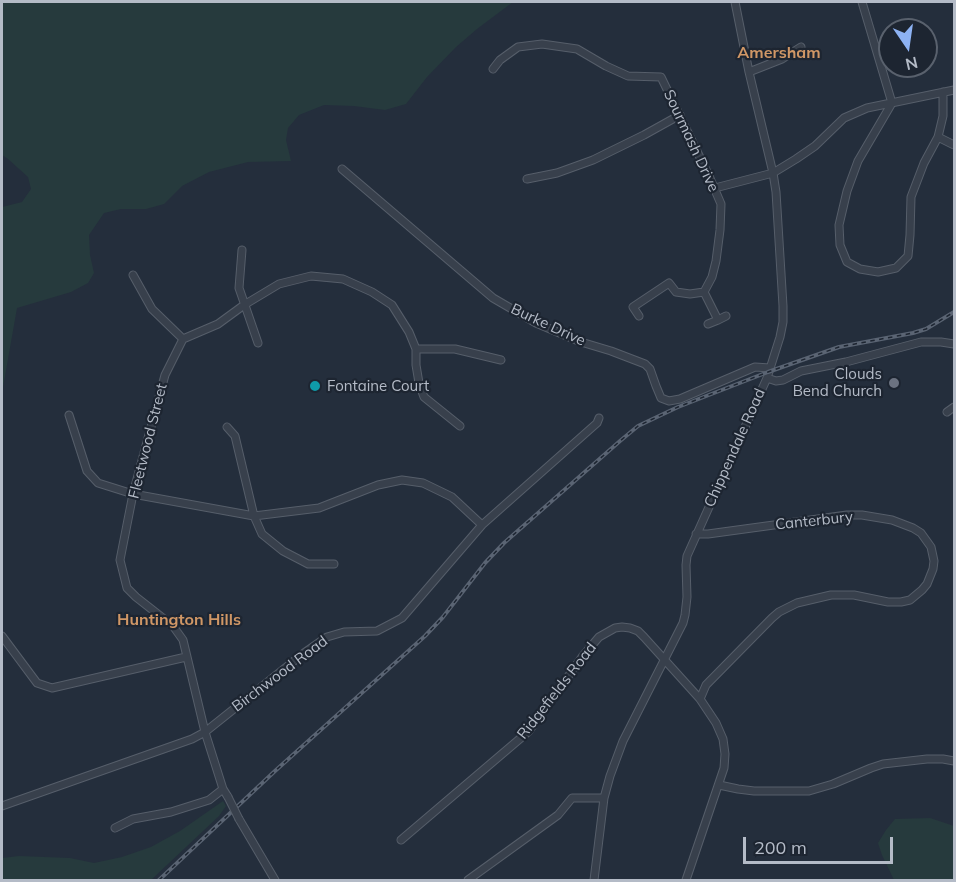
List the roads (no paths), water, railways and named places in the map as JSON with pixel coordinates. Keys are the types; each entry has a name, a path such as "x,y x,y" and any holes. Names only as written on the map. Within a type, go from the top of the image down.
{"street":[{"name":"Chippendale Road","path":"594,880 604,798 610,776 623,741 683,623 686,615 687,556 767,378 780,337 783,306 776,192 735,2"},
{"path":"862,2 892,103 858,162 847,191 839,225 840,245 847,262 860,269 878,272 896,268 908,256 911,196 924,163 938,137 943,117 943,92"},
{"name":"Sourmash Drive","path":"493,69 500,60 518,47 542,44 577,49 628,76 661,77 721,204 720,231 712,276 704,292"},
{"path":"749,72 782,59 801,47"},
{"path":"715,188 773,173 815,146 844,118 867,108 954,90"},
{"path":"527,179 593,160 680,115"},
{"path":"938,137 954,145"},
{"name":"Burke Drive","path":"342,169 493,298 536,323 581,342 645,364 650,369 662,398 669,401 680,399 754,367 770,368"},
{"path":"242,250 239,288 258,343"},
{"path":"133,275 152,309 183,339 218,324 279,284 311,276 343,279 372,292 392,305 409,332 416,350 418,383 424,397 460,426"},
{"path":"639,316 633,307 669,283 676,292 690,294 704,292 718,320"},
{"path":"708,324 726,316"},
{"name":"Fleetwood Street","path":"183,339 165,375 134,494 120,560 127,588 173,626 183,640 205,732 223,789 275,880"},
{"path":"767,378 776,381 783,380 801,371 846,362 921,342 954,344"},
{"path":"416,350 455,349 501,360"},
{"path":"947,412 954,408"},
{"path":"69,415 87,471 98,483 134,494 254,516 319,508 378,485 402,480 423,483 452,497 482,525"},
{"name":"Birchwood Road","path":"2,806 192,739 205,732 327,637 344,632 377,631 402,618 482,525 597,423 599,418"},
{"path":"227,427 235,436 254,516 261,534 283,551 308,564 334,564"},
{"name":"Canterbury","path":"696,534 862,515 892,520 914,528 921,533 931,547 934,561 927,584 910,600 888,602 854,595 831,595 797,603 779,612 706,684 700,699"},
{"name":"Ridgefields Road","path":"401,840 529,731 599,637 615,628 630,628 638,631 659,652 700,699 721,732 725,746 724,768 686,880"},
{"path":"2,636 37,682 52,688 186,657"},
{"path":"719,785 754,791 809,791 883,764 927,759 954,761"},
{"path":"115,828 133,819 171,812 209,800 223,789"},
{"path":"468,880 558,815 572,798 604,798"}],"railway":[{"path":"159,880 275,771 425,636 504,543 638,426 678,407 768,372 839,347 926,329 954,312"}],"place":[{"name":"Clouds Bend Church","path":"894,383"},
{"name":"Fontaine Court","path":"315,386"}],"district":[{"name":"Amersham","path":"779,53"},
{"name":"Huntington Hills","path":"179,620"}]}
